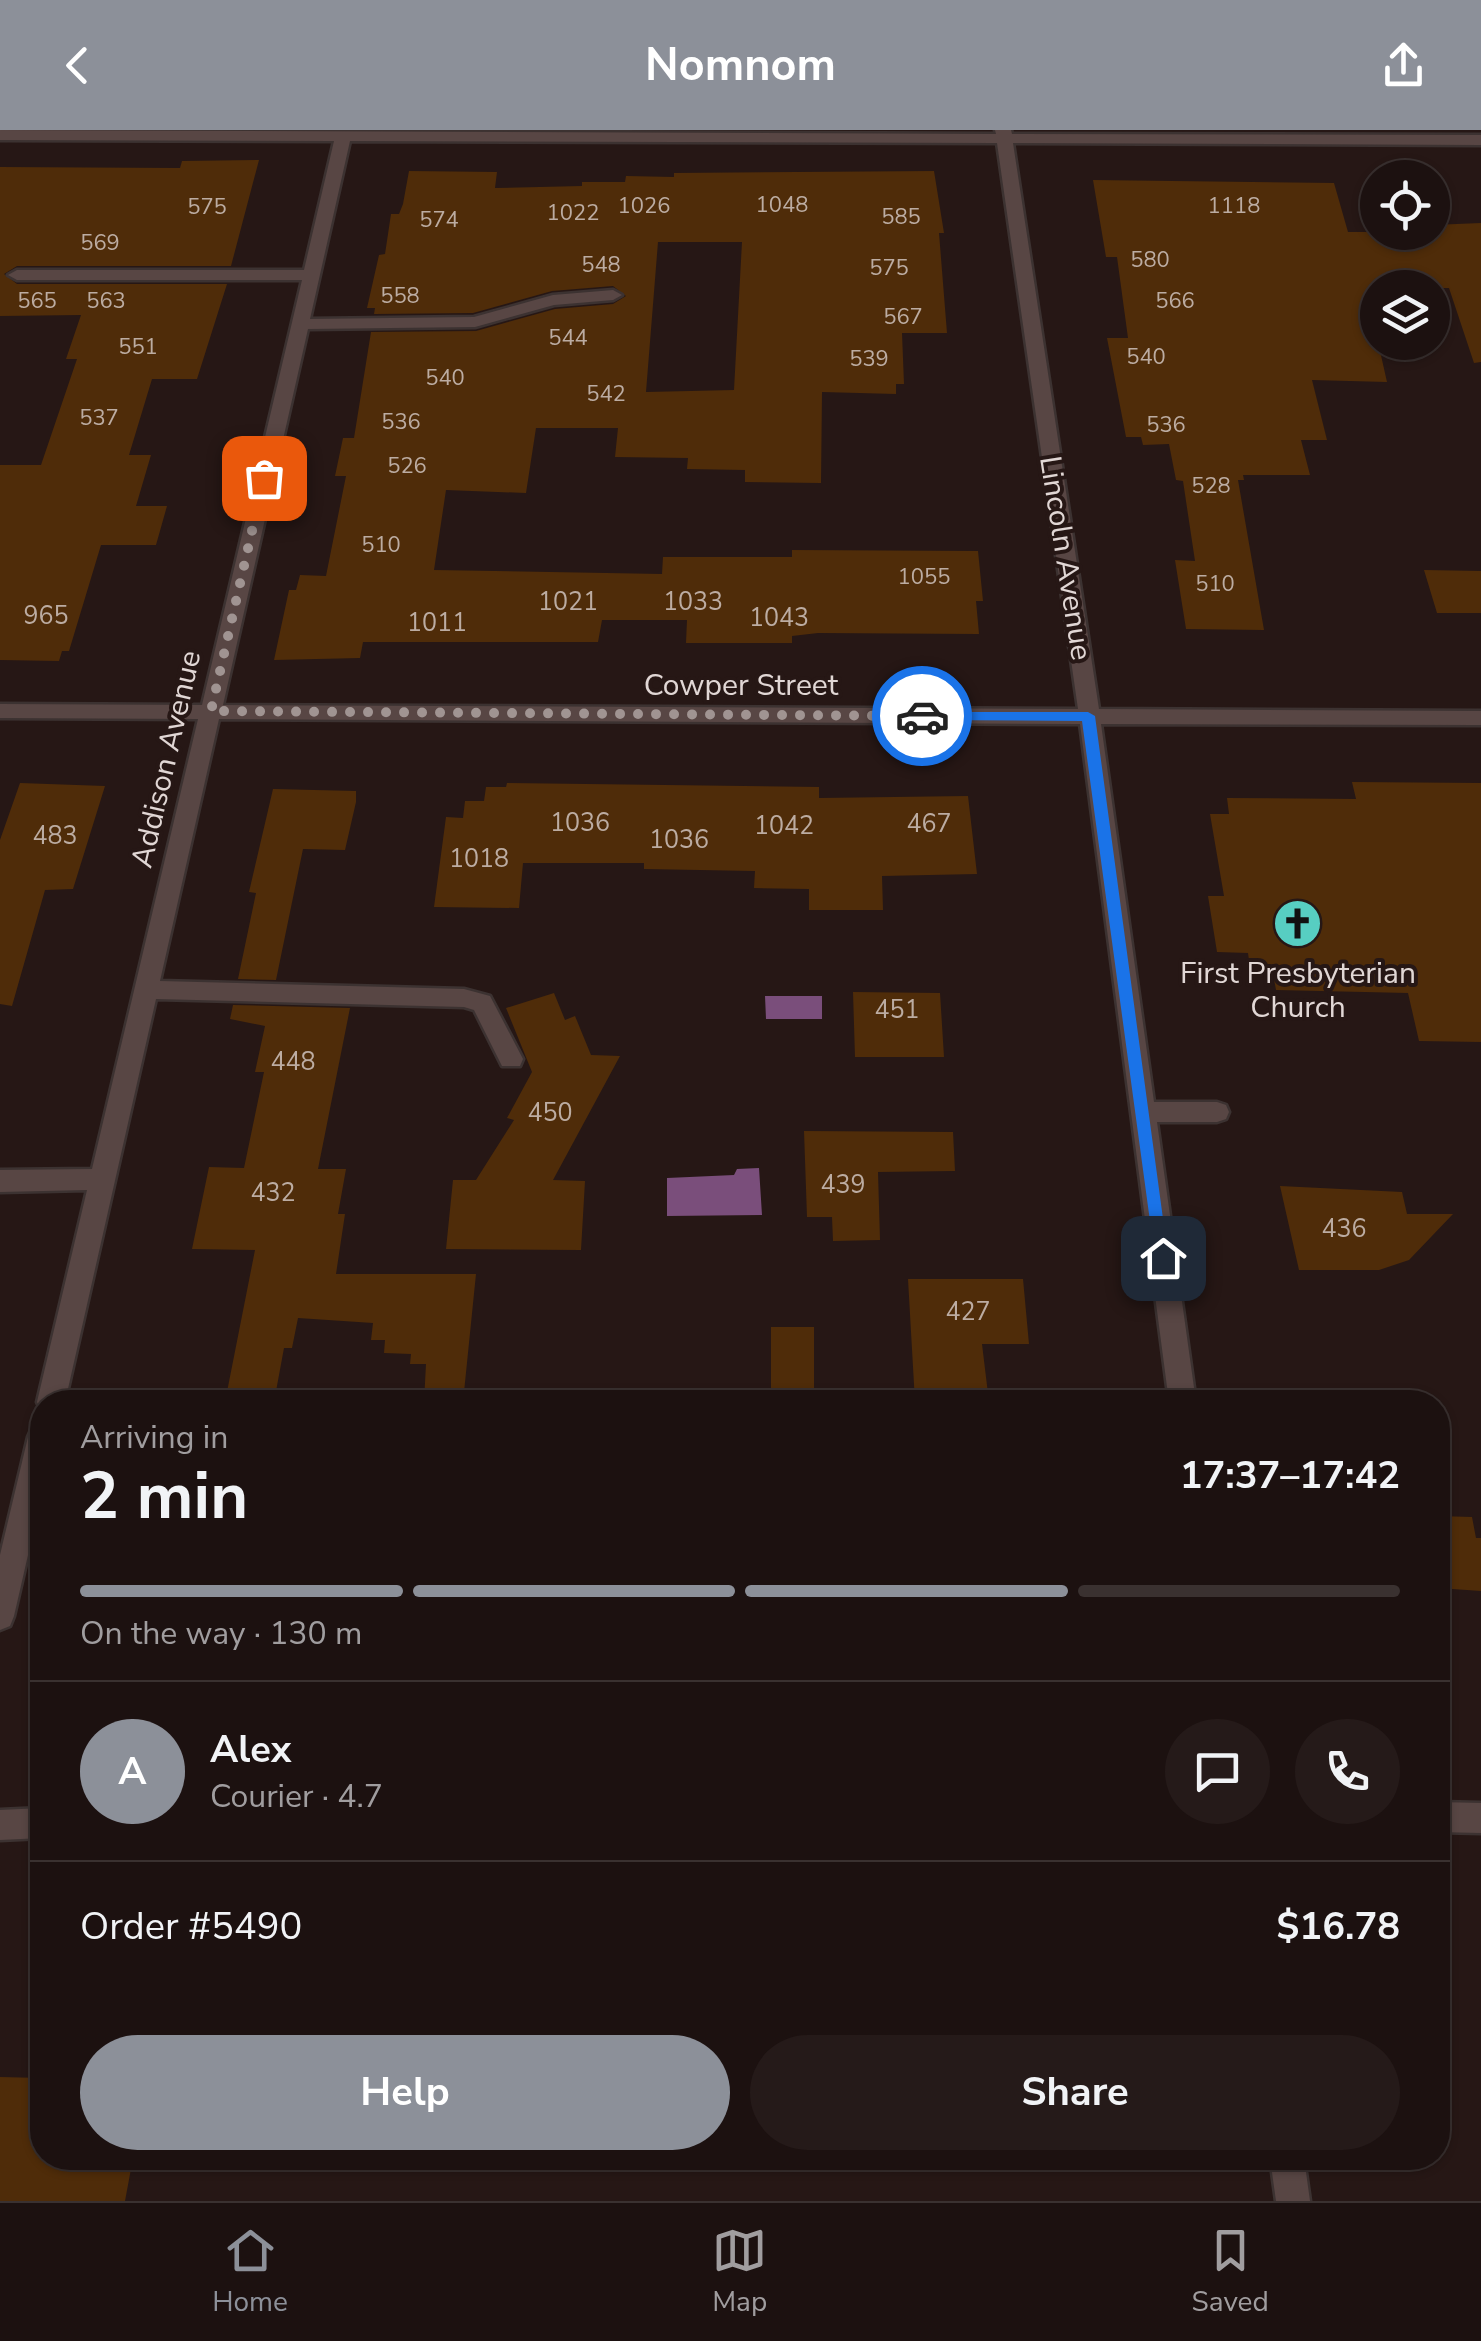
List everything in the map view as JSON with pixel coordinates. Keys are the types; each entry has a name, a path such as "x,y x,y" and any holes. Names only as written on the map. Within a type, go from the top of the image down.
{"street":[{"name":"Addison Avenue","path":"54,1390 344,133"},
{"path":"0,135 1003,134 1481,140"},
{"name":"Lincoln Avenue","path":"1003,134 1181,1390"},
{"path":"17,275 311,275"},
{"path":"300,324 476,322 553,300 614,295"},
{"name":"Cowper Street","path":"0,712 1481,718"},
{"path":"147,990 464,998 482,1003 512,1058"},
{"path":"1143,1112 1218,1112"},
{"path":"0,1181 104,1179"},
{"path":"0,1616 30,1488"},
{"path":"1450,1817 1481,1818"},
{"path":"0,1824 30,1824"},
{"path":"1289,2170 1293,2201"}],"shaded area":[{"path":"765,996 822,996 822,1019 766,1019"},
{"path":"759,1168 762,1215 667,1216 667,1178 734,1175 737,1169"}],"building":[{"path":"259,160 231,266 17,266 4,274 17,284 227,284 197,379 152,379 129,455 151,455 136,506 167,506 156,545 101,545 69,651 62,651 59,661 0,660 0,465 41,465 77,359 66,359 81,315 0,316 0,167 180,168 182,161"},
{"path":"409,171 497,172 495,188 582,186 582,182 625,182 626,176 674,177 674,173 934,171 944,233 939,233 947,333 902,333 904,384 896,384 896,394 822,392 821,483 745,482 745,470 687,469 688,458 615,457 618,428 536,428 526,493 446,490 434,570 662,574 663,557 792,557 792,550 978,551 983,601 976,601 979,634 818,633 792,636 792,643 686,643 687,620 602,620 598,642 363,642 360,658 274,660 289,590 296,590 300,575 326,576 346,476 335,476 343,438 354,438 371,332 476,331 555,309 613,304 626,296 613,286 552,291 473,313 374,314 375,308 367,308 379,255 385,254 391,214 399,214","holes":["658,242 742,242 734,390 646,392"]},
{"path":"1093,180 1334,183 1348,232 1360,232 1360,250 1450,250 1450,224 1481,223 1481,362 1474,363 1450,291 1450,270 1360,270 1360,360 1382,360 1387,382 1312,380 1327,440 1301,440 1310,475 1243,475 1244,480 1238,480 1264,630 1186,629 1175,560 1195,561 1183,481 1176,480 1169,444 1143,445 1141,437 1126,437 1107,338 1128,338 1117,257 1106,257"},
{"path":"1424,570 1481,571 1481,613 1437,613"},
{"name":"First Presbyterian Church","path":"1352,782 1481,783 1481,1042 1419,1041 1408,993 1276,990 1272,968 1250,968 1248,953 1217,952 1208,896 1224,896 1210,814 1229,814 1227,798 1356,799"},
{"path":"20,783 105,786 73,889 45,890 12,1006 0,1004 0,840"},
{"path":"507,783 819,787 819,798 968,796 977,874 882,876 883,910 809,910 809,889 754,888 755,871 644,869 644,863 523,863 519,908 434,907 446,817 463,818 465,801 484,801 486,787 506,787"},
{"path":"273,789 356,791 356,802 345,850 303,849 276,980 238,979 256,893 249,892"},
{"path":"853,992 940,993 944,1057 855,1057"},
{"path":"554,993 565,1020 575,1016 591,1055 620,1056 553,1180 585,1181 581,1250 446,1249 453,1180 476,1180 514,1120 507,1118 532,1072 506,1008"},
{"path":"233,1005 350,1008 318,1169 346,1169 338,1214 345,1214 336,1274 476,1274 464,1390 425,1390 426,1364 410,1364 411,1354 384,1353 385,1340 371,1340 373,1323 298,1318 292,1348 284,1348 276,1390 227,1390 255,1250 192,1249 209,1167 244,1168 264,1072 255,1072 265,1026 230,1019"},
{"path":"804,1131 953,1132 955,1171 878,1172 880,1240 833,1241 832,1217 807,1217"},
{"path":"1280,1186 1402,1192 1407,1214 1453,1214 1409,1260 1379,1270 1299,1270"},
{"path":"908,1279 1023,1279 1029,1344 982,1344 988,1390 914,1390"},
{"path":"771,1327 814,1327 814,1390 771,1390"},
{"path":"1450,1516 1472,1517 1476,1538 1481,1538 1481,1591 1450,1589"},
{"path":"0,2077 30,2078 30,2170 131,2170 125,2201 0,2201"}],"way so far":[{"path":"264,478 211,711 922,716"}],"place":[{"name":"First Presbyterian Church","path":"1298,924"}],"route":[{"path":"922,716 1088,716 1163,1258"}]}
